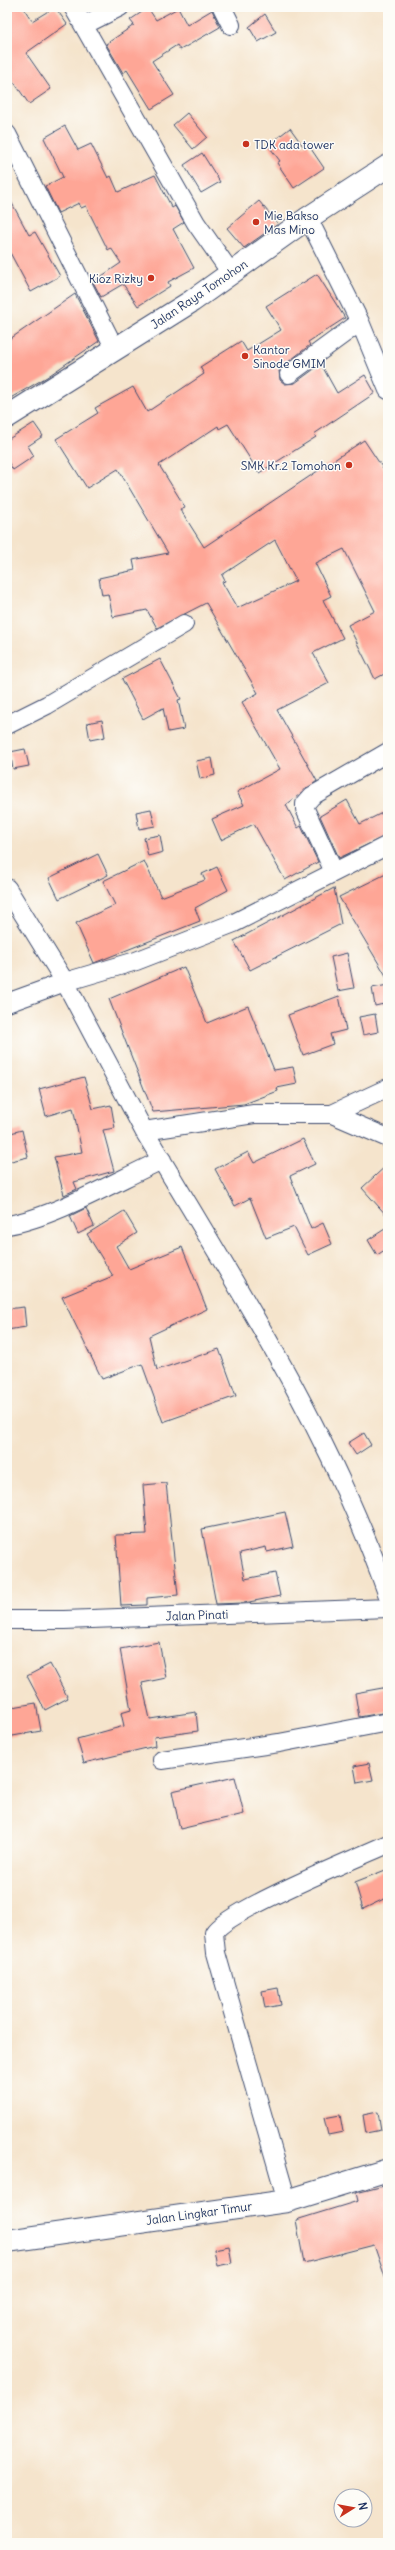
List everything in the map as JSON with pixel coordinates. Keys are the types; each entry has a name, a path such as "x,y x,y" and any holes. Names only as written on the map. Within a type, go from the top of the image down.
{"main road":[{"name":"Jalan Raya Tomohon","path":"7,417 192,301 308,218 388,166"},
{"name":"Jalan Lingkar Timur","path":"7,2241 287,2201 388,2170"}],"street":[{"path":"73,7 196,223 231,273"},
{"path":"84,25 120,7"},
{"path":"222,7 231,25"},
{"path":"7,134 115,349"},
{"path":"308,218 360,322 388,390"},
{"path":"289,374 360,322"},
{"path":"7,725 48,705 184,624"},
{"path":"334,872 304,804 312,796 388,752"},
{"path":"7,1003 65,982 136,961 234,923 388,845"},
{"path":"7,888 65,982 144,1131 270,1343 330,1457 371,1546 388,1596"},
{"path":"332,1114 388,1088"},
{"path":"144,1131 254,1114 332,1114 388,1138"},
{"path":"7,1225 22,1222 62,1206 162,1160"},
{"name":"Jalan Pinati","path":"7,1620 64,1620 388,1608"},
{"path":"162,1760 279,1743 388,1722"},
{"path":"287,2201 216,1953 214,1933 219,1926 246,1909 388,1844"}],"building":[{"path":"14,7 23,7 32,21 55,7 67,24 26,53 51,89 29,104 7,72 7,11"},
{"path":"148,8 156,20 178,8 187,25 212,10 220,27 180,50 177,45 152,61 174,95 151,109 127,70 123,73 106,44 134,25 130,20"},
{"path":"265,14 276,32 258,42 249,27"},
{"path":"187,113 207,137 193,149 173,125"},
{"path":"65,126 78,150 91,144 108,178 111,176 118,192 155,175 172,208 175,206 184,222 173,229 194,268 168,282 170,286 138,306 123,284 101,297 93,282 121,263 111,248 108,250 86,206 81,208 79,203 58,213 45,186 63,177 44,138"},
{"path":"290,128 303,146 307,143 324,168 294,188 277,163 280,161 268,145"},
{"path":"202,153 220,182 201,193 184,165"},
{"path":"7,194 29,235 35,232 60,276 31,292 7,247"},
{"path":"259,201 278,224 244,248 227,228"},
{"path":"317,274 345,318 308,342 310,345 279,370 280,380 285,384 295,383 321,364 337,393 365,375 375,393 314,434 316,437 259,473 228,424 219,429 218,426 159,465 185,507 180,509 204,547 364,440 388,476 388,672 375,679 348,625 375,611 344,549 315,563 331,596 323,600 343,638 313,653 329,683 277,710 317,781 286,805 298,828 301,826 318,862 285,880 254,824 221,840 212,819 244,805 237,792 280,769 242,702 258,693 206,603 157,628 147,610 113,617 108,594 102,595 99,578 135,570 133,560 168,553 118,469 87,488 56,439 98,413 95,408 133,387 147,412 204,374 200,367 241,341 247,351 281,330 266,306","holes":["275,540 296,581 237,608 222,582 225,581 222,575"]},
{"path":"75,294 99,341 47,377 7,400 7,341"},
{"path":"34,423 43,436 28,446 34,456 13,470 7,460 7,440"},
{"path":"160,659 181,699 178,700 184,729 168,732 163,708 143,719 122,679"},
{"path":"102,720 105,737 90,740 87,723"},
{"path":"25,749 29,766 13,769 10,752"},
{"path":"212,758 215,775 200,779 196,761"},
{"path":"347,800 360,824 388,810 388,835 339,858 320,816"},
{"path":"151,809 155,826 139,829 136,812"},
{"path":"160,835 163,852 148,856 144,838"},
{"path":"98,854 108,875 59,899 49,878"},
{"path":"144,861 161,897 205,880 202,874 217,867 228,890 195,908 200,921 94,963 76,923 115,905 103,881"},
{"path":"388,873 388,979 339,897"},
{"path":"334,888 341,924 250,970 234,941"},
{"path":"347,953 354,988 338,991 331,957"},
{"path":"184,967 207,1023 248,1006 274,1070 293,1067 297,1084 277,1088 278,1091 244,1104 153,1112 109,999"},
{"path":"388,985 388,1003 375,1006 372,988"},
{"path":"339,996 346,1030 330,1034 333,1044 303,1055 288,1015"},
{"path":"375,1014 378,1032 363,1035 359,1017"},
{"path":"84,1077 93,1109 111,1105 115,1128 103,1130 114,1171 74,1182 77,1189 64,1195 54,1157 82,1152 73,1108 46,1116 39,1089"},
{"path":"22,1130 28,1157 7,1162 7,1134"},
{"path":"303,1139 315,1164 290,1176 311,1229 323,1223 332,1244 308,1255 294,1227 266,1238 250,1198 235,1206 215,1169 248,1152 254,1163"},
{"path":"388,1164 388,1217 362,1188"},
{"path":"86,1208 94,1226 78,1234 70,1216"},
{"path":"124,1211 137,1233 116,1246 129,1269 182,1247 207,1309 149,1336 157,1370 219,1349 236,1396 163,1422 142,1364 102,1379 62,1297 113,1276 87,1234"},
{"path":"388,1227 388,1248 377,1255 368,1240"},
{"path":"24,1307 26,1327 7,1330 7,1309"},
{"path":"364,1433 371,1445 356,1455 348,1443"},
{"path":"166,1483 178,1595 147,1598 147,1605 121,1606 116,1535 147,1534 143,1485"},
{"path":"285,1512 293,1546 267,1552 266,1547 240,1553 245,1579 275,1573 280,1596 244,1603 216,1604 202,1529"},
{"path":"159,1642 166,1678 142,1683 150,1719 196,1712 198,1731 154,1737 155,1746 84,1763 77,1739 124,1726 121,1713 131,1710 120,1649"},
{"path":"50,1664 68,1698 45,1710 27,1676"},
{"path":"388,1687 388,1712 359,1717 355,1693"},
{"path":"36,1703 41,1731 7,1737 7,1708"},
{"path":"369,1763 373,1780 357,1783 354,1766"},
{"path":"235,1777 244,1814 180,1829 172,1791"},
{"path":"388,1869 388,1897 363,1909 355,1882"},
{"path":"278,1988 281,2005 265,2008 262,1991"},
{"path":"378,2112 381,2130 366,2133 363,2115"},
{"path":"340,2115 343,2132 328,2135 324,2118"},
{"path":"388,2185 388,2280 386,2280 374,2245 304,2263 296,2220 358,2201 356,2193"},
{"path":"229,2246 232,2263 217,2266 214,2249"}],"place":[{"name":"TDK ada tower","path":"246,144"},
{"name":"Mie Bakso Mas Mino","path":"256,222"},
{"name":"Kioz Rizky","path":"151,278"},
{"name":"Kantor Sinode GMIM","path":"245,356"},
{"name":"SMK Kr.2 Tomohon","path":"349,465"}]}
